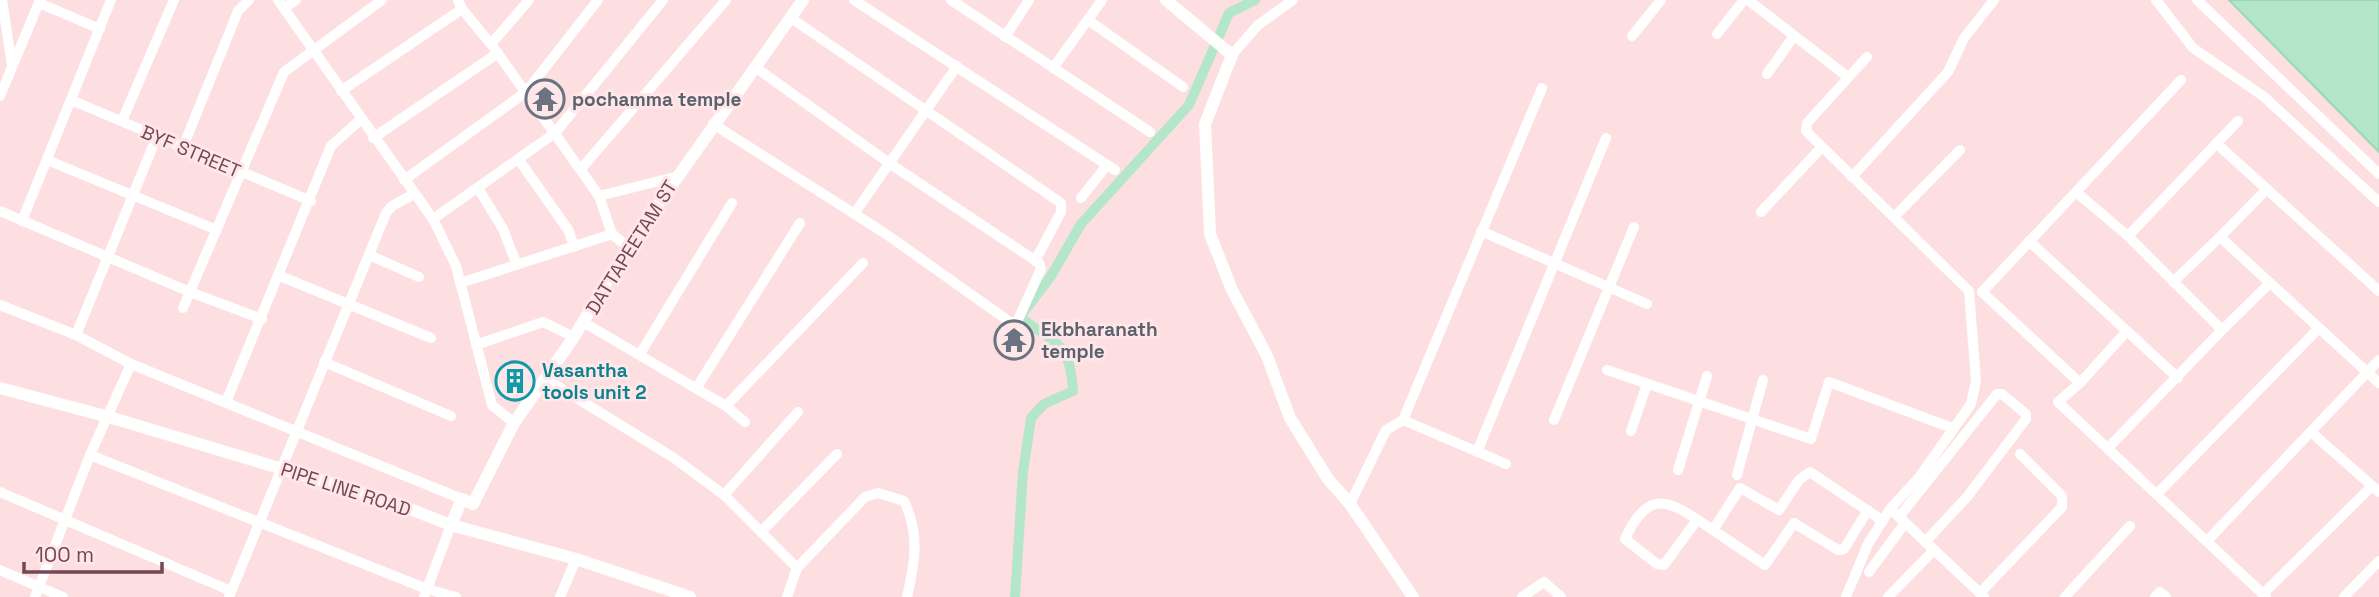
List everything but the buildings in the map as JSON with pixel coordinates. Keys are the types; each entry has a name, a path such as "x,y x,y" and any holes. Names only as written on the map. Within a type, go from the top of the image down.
{"street":[{"path":"2,0 12,65"},
{"path":"22,221 111,0"},
{"path":"122,121 174,0"},
{"path":"183,147 239,11 249,0"},
{"path":"296,0 281,4 360,120 433,219 456,267 492,405 514,423"},
{"path":"183,307 284,72 382,0"},
{"path":"373,138 494,49 529,0"},
{"path":"404,180 526,92 598,0"},
{"path":"433,219 555,133 663,0"},
{"path":"581,169 726,0"},
{"name":"DATTAPEETAM ST","path":"451,525 514,423 574,337 628,247 675,177 803,0"},
{"path":"854,0 1111,167 1080,198"},
{"path":"951,0 1150,132"},
{"path":"1005,37 1028,0"},
{"path":"1054,68 1102,0"},
{"path":"1293,0 1258,25 1228,52 1205,124 1210,234 1232,290 1267,356 1290,418 1328,479 1350,504 1413,597"},
{"path":"1632,36 1661,0"},
{"path":"1717,34 1746,0 1848,78"},
{"path":"1852,177 1948,72 1964,37 1994,0"},
{"path":"2156,0 2193,48 2263,96 2379,202"},
{"path":"2197,0 2379,174"},
{"path":"0,96 40,2 100,29"},
{"path":"1173,2 1228,52"},
{"path":"341,91 460,5 581,169 599,195 612,234 628,247"},
{"path":"1088,20 1183,87"},
{"path":"788,21 1061,203 1061,212 1035,261"},
{"path":"1767,74 1794,36"},
{"path":"1867,57 1807,123 1808,134 1969,291 1976,381 1972,404 1920,475 1869,572"},
{"path":"854,214 957,66"},
{"path":"713,124 854,214 1013,323 1017,322 1041,269 1035,261 889,163 755,67"},
{"path":"1982,292 2182,80"},
{"path":"1350,504 1386,430 1403,420 1542,88"},
{"name":"BYF STREET","path":"71,100 311,201"},
{"path":"226,402 311,201 331,146 360,120"},
{"path":"2128,236 2238,121"},
{"path":"76,335 157,136"},
{"path":"1477,452 1606,138"},
{"path":"2216,143 2379,291"},
{"path":"1761,212 1821,148"},
{"path":"1895,216 1960,150"},
{"path":"47,160 216,230"},
{"path":"519,160 569,231 574,247"},
{"path":"599,195 675,177"},
{"path":"478,188 503,229 517,265"},
{"path":"2173,282 2267,189"},
{"path":"2076,192 2128,236 2222,330"},
{"path":"0,492 230,594 279,468 386,213 392,206 414,194"},
{"path":"639,354 732,203"},
{"path":"0,211 190,292 262,319"},
{"path":"697,387 800,223"},
{"path":"1554,420 1634,227"},
{"path":"1481,231 1647,304"},
{"path":"460,283 612,234"},
{"path":"2220,237 2379,383"},
{"path":"2029,242 2178,378"},
{"path":"369,255 419,277"},
{"path":"726,406 863,263"},
{"path":"280,276 431,338"},
{"path":"2108,448 2270,284"},
{"path":"1969,291 1982,292 2080,383"},
{"path":"0,304 76,335 131,364 296,429 467,502"},
{"path":"476,345 543,322 574,337"},
{"path":"583,322 697,387 745,422"},
{"path":"2157,494 2319,328"},
{"path":"2127,331 2080,383 2058,402 2265,596 2375,489 2311,432"},
{"path":"2207,541 2379,360"},
{"path":"324,362 452,415"},
{"path":"37,592 90,455 131,364"},
{"path":"1607,370 1811,439 1829,382 1952,428"},
{"path":"1678,471 1707,376"},
{"path":"545,379 674,458 724,495 797,568"},
{"path":"1737,475 1763,380"},
{"path":"1631,431 1647,384"},
{"name":"PIPE LINE ROAD","path":"0,388 109,417 389,501 451,525 576,559 690,597"},
{"path":"1846,597 1868,544 1883,521 1898,517 1997,394 2002,394 2026,414 2026,419 1967,497 1925,542"},
{"path":"724,495 798,412"},
{"path":"1403,420 1506,464"},
{"path":"761,532 837,454"},
{"path":"1898,517 1982,595 2062,506 2062,496 2020,454"},
{"path":"90,455 425,593 456,597"},
{"path":"1781,509 1799,481 1810,471 1883,521"},
{"path":"1713,530 1740,488 1776,509 1781,509 1794,523 1840,551 1868,510"},
{"path":"787,597 797,568 864,497 878,494 904,501 912,519 916,549 907,597"},
{"path":"1697,520 1664,565 1657,564 1625,539 1646,508 1664,502 1672,503 1765,565 1794,523"},
{"path":"425,593 451,525"},
{"path":"2072,595 2130,526"},
{"path":"1888,597 1934,550"},
{"path":"560,597 576,559"},
{"path":"2344,597 2379,561"},
{"path":"0,570 37,592 64,597"},
{"path":"1522,597 1544,582 1561,597"},
{"path":"2154,597 2160,592 2166,597"}],"shaded area":[{"path":"2229,0 2379,0 2379,152"}],"waterway":[{"path":"1015,597 1023,472 1031,418 1044,404 1073,391 1064,353 1051,339 1020,317 1051,276 1081,224 1189,105 1229,13 1255,0"}],"place":[{"name":"pochamma temple","path":"545,99"},
{"name":"Ekbharanath temple","path":"1014,340"},
{"name":"Vasantha tools unit 2","path":"515,381"}]}
